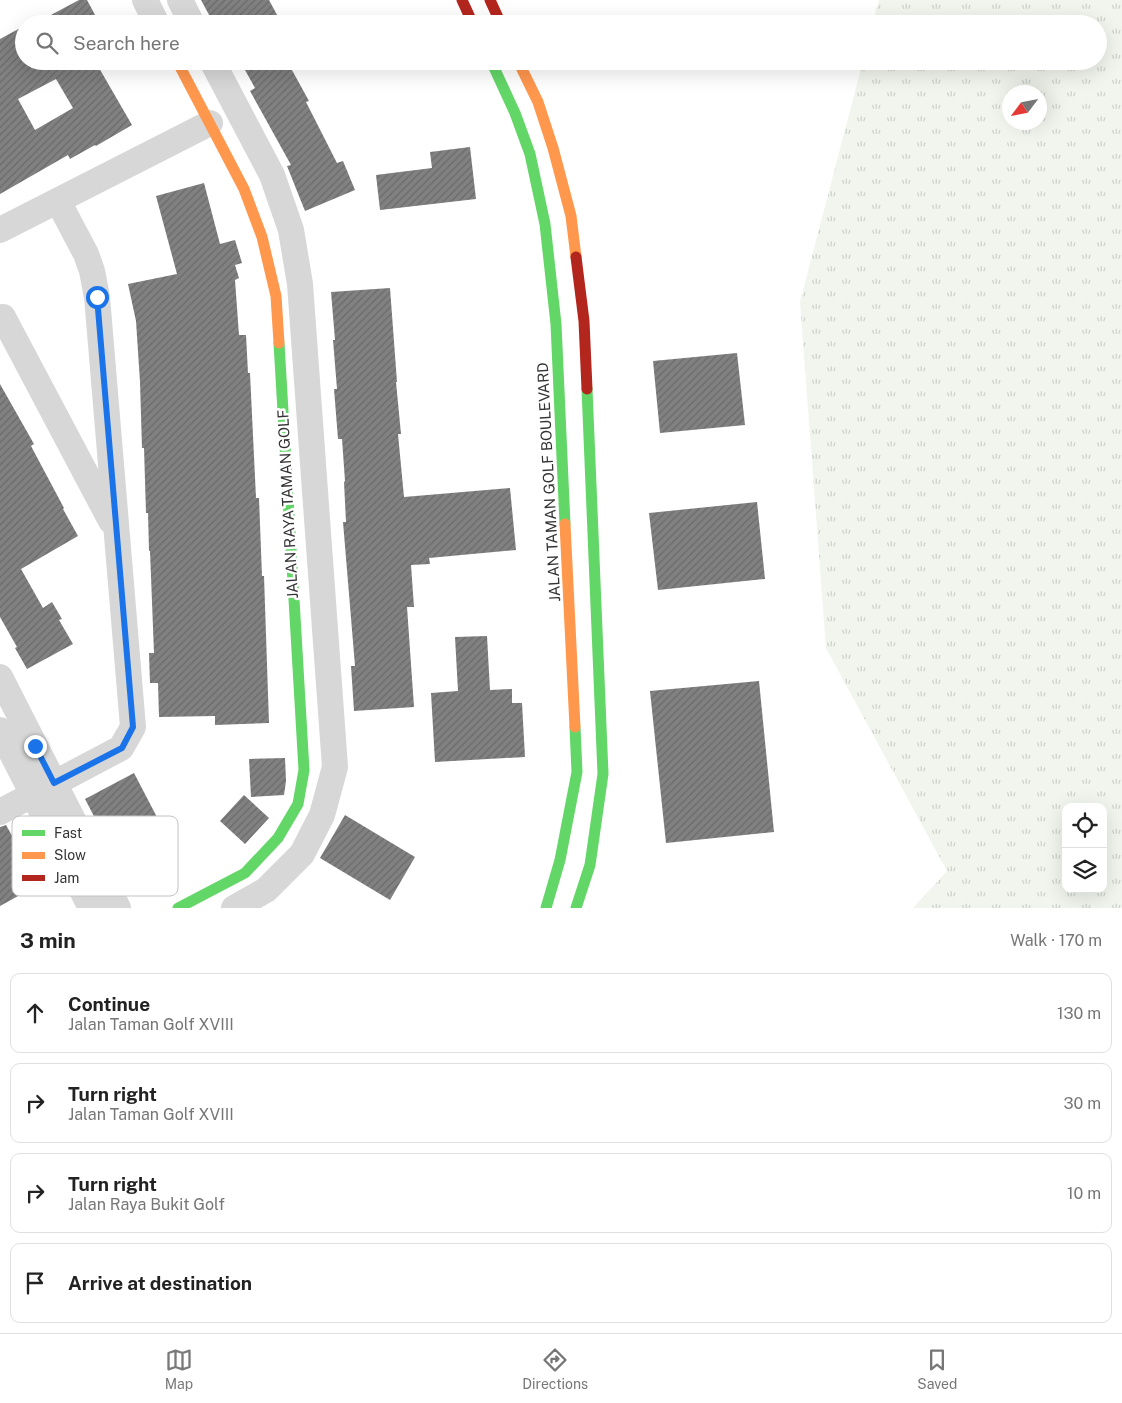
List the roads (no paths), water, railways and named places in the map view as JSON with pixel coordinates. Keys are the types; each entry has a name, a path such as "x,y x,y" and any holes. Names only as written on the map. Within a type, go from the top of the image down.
{"street":[{"path":"145,0 152,15"},
{"path":"180,0 188,15"},
{"path":"462,0 469,15"},
{"path":"490,0 497,15"},
{"name":"JALAN RAYA TAMAN GOLF","path":"178,908 245,873 278,838 298,804 304,770 276,296 259,229 244,189 182,70"},
{"name":"JALAN RAYA TAMAN GOLF","path":"217,70 272,175 291,230 300,284 336,767 322,815 302,854 266,890 234,908"},
{"name":"JALAN TAMAN GOLF BOULEVARD","path":"495,70 515,113 530,154 545,224 556,324 577,772 560,860 546,908"},
{"path":"522,70 538,102 553,148 571,216 584,321 603,774 590,865 576,908"},
{"path":"0,230 58,201 207,117 231,97"},
{"path":"0,812 122,748 133,727 97,297 92,271 86,254 58,201"},
{"path":"3,317 117,532"},
{"path":"0,677 55,816"},
{"path":"0,730 44,789 61,816"},
{"path":"86,896 91,908"},
{"path":"111,896 118,908"}]}
